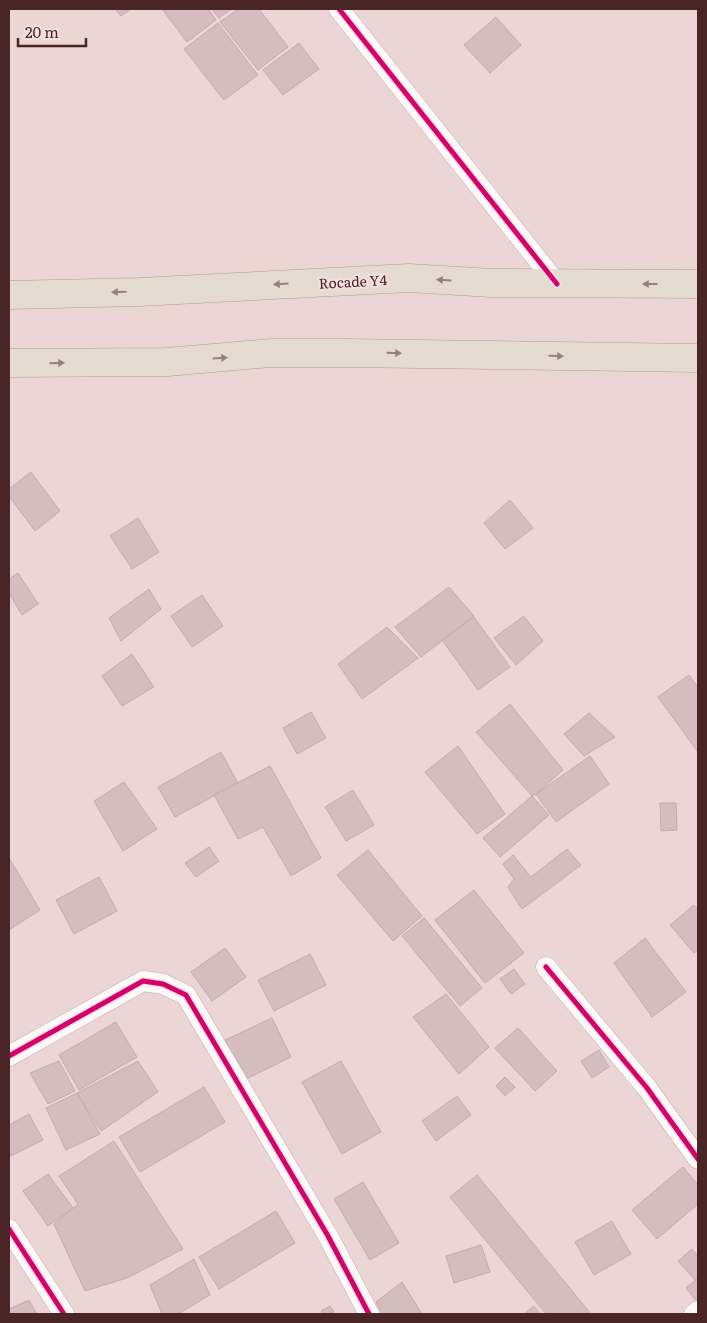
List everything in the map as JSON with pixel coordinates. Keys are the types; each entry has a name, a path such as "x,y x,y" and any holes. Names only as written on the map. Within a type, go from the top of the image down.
{"highway":[{"name":"Rocade Y4","path":"9,295 139,292 409,278 492,284 698,284"},
{"path":"9,363 167,362 271,354 327,353 698,358"}],"street":[{"path":"339,9 557,284"},
{"path":"546,967 648,1088 698,1159"},
{"path":"9,1056 143,981 164,984 186,995 328,1236 369,1314"},
{"path":"9,1229 64,1314"},
{"path":"694,1314 698,1311"}],"building":[{"path":"115,9 131,9 121,16"},
{"path":"162,9 208,9 216,20 187,42"},
{"path":"212,9 231,9 219,18"},
{"path":"238,9 259,9 288,47 258,70 220,22"},
{"path":"496,17 521,45 490,73 464,45"},
{"path":"218,23 258,75 224,100 184,49"},
{"path":"299,43 319,69 283,95 263,70"},
{"path":"31,472 60,511 35,531 9,496 9,489"},
{"path":"510,500 533,528 505,549 484,523"},
{"path":"138,518 159,552 132,569 110,536"},
{"path":"18,573 38,604 22,615 9,593 9,579"},
{"path":"449,587 474,616 421,657 395,627"},
{"path":"149,589 161,609 121,641 109,618"},
{"path":"202,595 223,626 192,647 171,616"},
{"path":"524,616 543,641 516,665 494,638"},
{"path":"474,617 510,667 478,690 442,640"},
{"path":"387,627 418,658 362,699 338,664"},
{"path":"132,654 154,687 122,706 102,676"},
{"path":"689,675 698,687 698,752 658,697"},
{"path":"510,704 563,770 532,796 476,732"},
{"path":"311,712 326,738 297,754 283,728"},
{"path":"589,713 615,737 584,756 564,734"},
{"path":"458,746 505,814 477,834 425,772"},
{"path":"221,752 238,783 175,817 158,787"},
{"path":"590,756 609,784 556,822 536,794"},
{"path":"270,766 321,858 291,876 263,827 238,839 214,795"},
{"path":"124,782 157,829 123,851 94,801"},
{"path":"353,790 374,825 346,841 325,807"},
{"path":"532,796 549,815 500,857 483,838"},
{"path":"660,803 676,803 677,830 661,831"},
{"path":"209,847 219,861 196,877 185,863"},
{"path":"567,849 581,865 522,909 508,887 514,879 503,864 513,855 531,877"},
{"path":"368,850 422,916 393,941 337,875"},
{"path":"9,858 40,910 9,930"},
{"path":"99,877 117,911 74,934 56,900"},
{"path":"474,890 524,953 485,983 435,920"},
{"path":"694,905 698,909 698,950 694,953 670,925"},
{"path":"424,918 482,988 460,1006 402,936"},
{"path":"645,938 686,992 652,1017 614,963"},
{"path":"225,948 246,977 212,1001 191,972"},
{"path":"310,954 326,985 274,1011 258,980"},
{"path":"514,969 525,984 511,994 500,979"},
{"path":"446,994 489,1047 459,1074 413,1017"},
{"path":"272,1018 291,1057 244,1080 225,1040"},
{"path":"116,1022 137,1057 79,1090 59,1055"},
{"path":"518,1028 557,1071 535,1091 495,1048"},
{"path":"599,1050 609,1067 592,1078 581,1061"},
{"path":"59,1061 75,1091 48,1104 30,1073"},
{"path":"138,1061 158,1092 101,1131 77,1093"},
{"path":"341,1061 381,1132 342,1154 302,1082"},
{"path":"505,1077 515,1087 505,1096 496,1086"},
{"path":"204,1087 225,1122 140,1172 119,1137"},
{"path":"77,1093 100,1134 66,1150 46,1108"},
{"path":"457,1096 471,1115 436,1141 422,1121"},
{"path":"29,1114 43,1140 11,1156 9,1152 9,1125"},
{"path":"114,1141 183,1249 127,1278 85,1291 54,1224 78,1204 59,1176"},
{"path":"683,1167 698,1185 698,1204 657,1239 632,1210"},
{"path":"48,1174 73,1208 48,1226 23,1191"},
{"path":"477,1175 591,1314 546,1314 450,1197"},
{"path":"363,1182 399,1243 370,1260 334,1199"},
{"path":"276,1211 295,1243 219,1289 199,1257"},
{"path":"612,1221 631,1254 594,1275 575,1242"},
{"path":"481,1245 490,1272 454,1283 446,1256"},
{"path":"692,1249 698,1256 698,1278 695,1280 678,1261"},
{"path":"194,1259 210,1295 178,1314 162,1314 150,1285"},
{"path":"698,1278 698,1303 686,1288"},
{"path":"402,1282 422,1314 382,1314 376,1302"},
{"path":"29,1300 37,1314 9,1314 9,1309"},
{"path":"330,1306 334,1312 323,1314 321,1311"},
{"path":"534,1306 540,1314 524,1314"}],"cycle path":[{"path":"339,9 557,284"},
{"path":"546,967 647,1088 698,1159"},
{"path":"9,1056 143,981 163,984 186,995 328,1236 369,1314"},
{"path":"9,1229 64,1314"}]}
